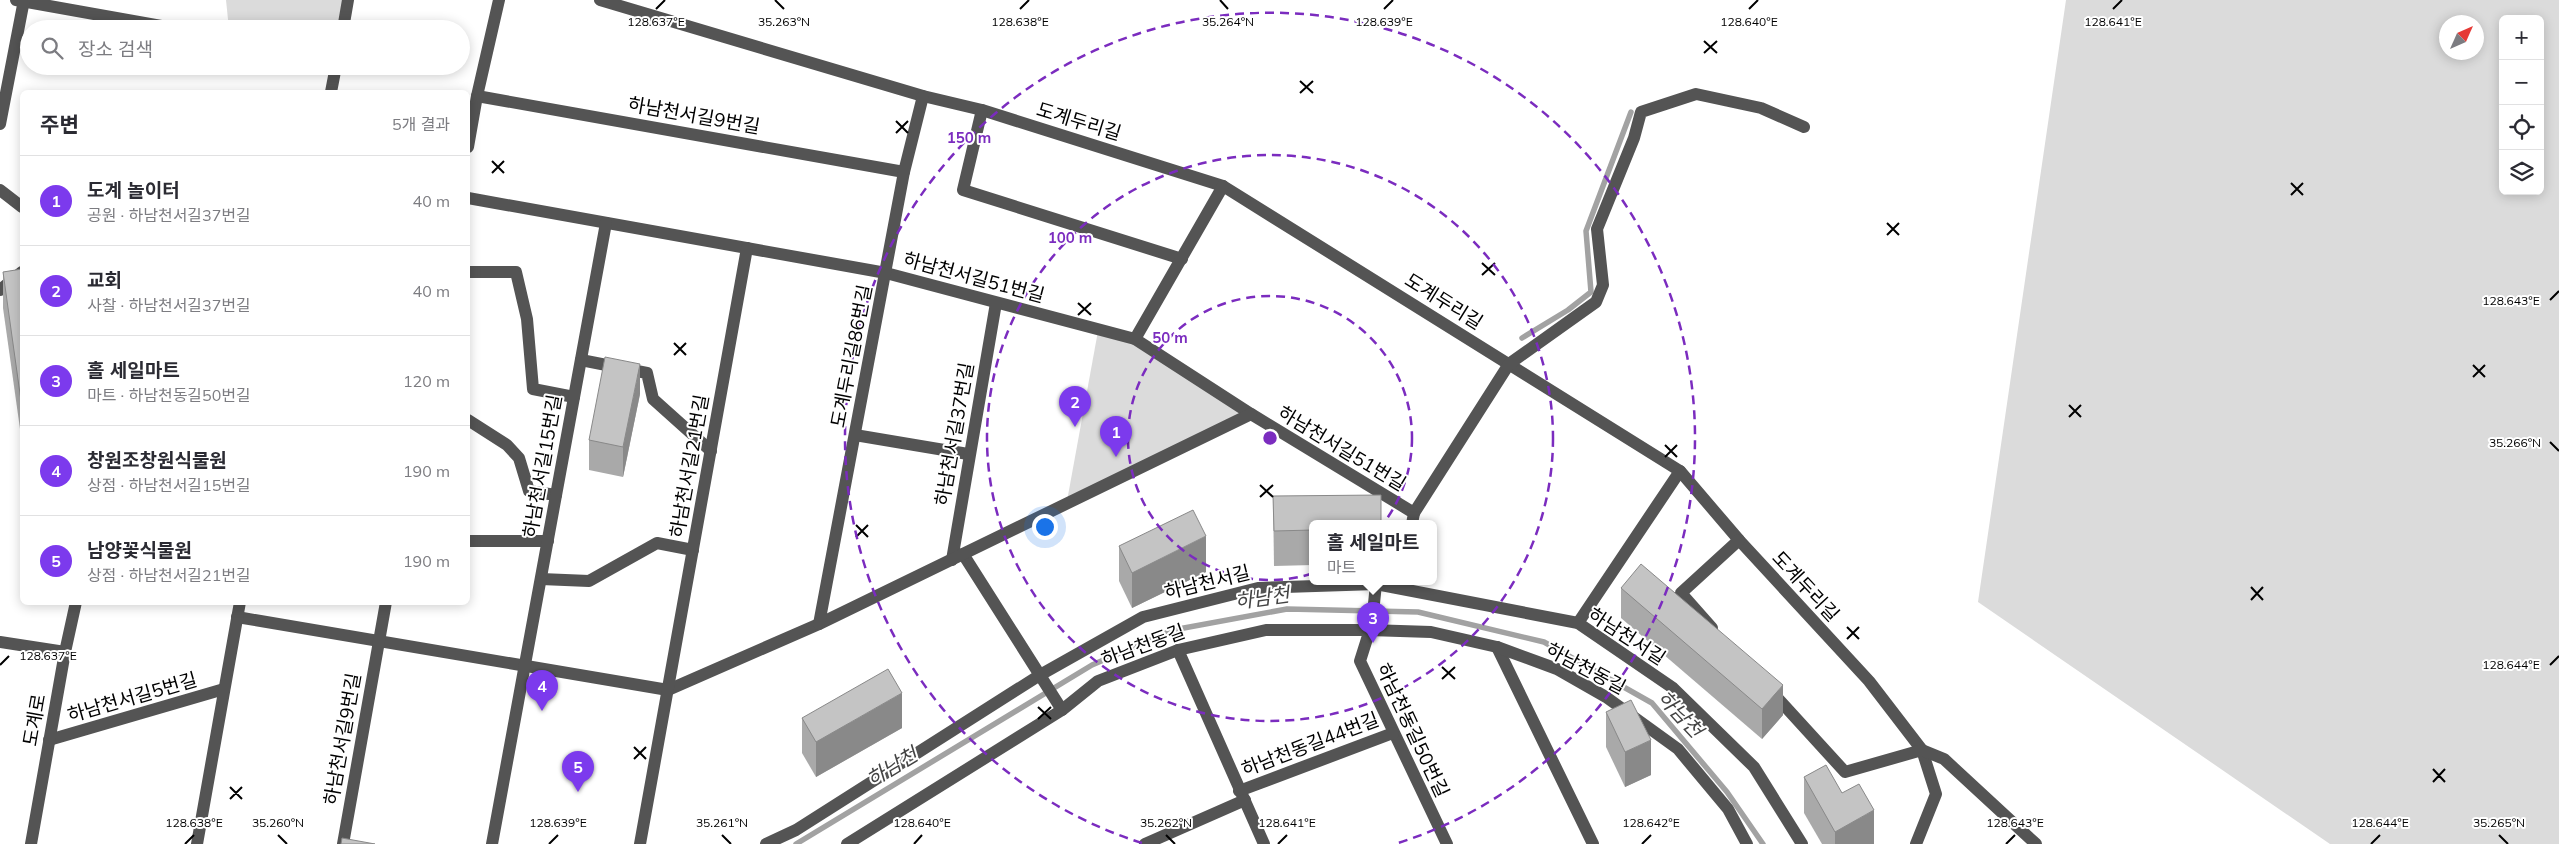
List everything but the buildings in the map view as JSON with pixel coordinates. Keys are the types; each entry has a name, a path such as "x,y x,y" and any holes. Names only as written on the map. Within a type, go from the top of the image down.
{"street":[{"path":"0,124 21,0 129,20"},
{"path":"345,20 348,0"},
{"path":"470,136 477,96 499,0"},
{"name":"도계두리길","path":"600,0 923,96 982,110 1223,186 1680,471 1739,540 1868,681 1922,750 1936,794 1916,844"},
{"path":"331,90 334,75"},
{"path":"1413,519 1509,364 1596,302 1603,285 1597,229 1634,138 1641,112 1696,94 1761,108 1804,127"},
{"name":"하남천서길9번길","path":"477,96 904,172"},
{"name":"도계두리길86번길","path":"819,624 904,172 923,96"},
{"path":"982,110 963,190 1182,259"},
{"path":"1135,339 1223,186"},
{"path":"0,190 20,205"},
{"name":"하남천서길51번길","path":"470,198 886,274 1135,339 1413,519"},
{"name":"하남천서길15번길","path":"492,844 606,223"},
{"name":"하남천서길21번길","path":"640,844 747,248"},
{"path":"470,272 516,272 527,318 533,389 574,397"},
{"path":"0,290 20,274"},
{"name":"하남천서길37번길","path":"957,557 968,454 996,303"},
{"path":"581,360 647,373 653,399 711,451"},
{"path":"237,617 668,690 819,624 1251,414"},
{"path":"470,421 508,445 519,458 529,492 556,495"},
{"path":"855,435 968,454"},
{"path":"1578,623 1680,471"},
{"path":"470,540 548,541"},
{"path":"1720,636 1681,593 1739,540"},
{"path":"541,579 589,581 656,543 693,550"},
{"path":"957,557 1060,706"},
{"name":"하남천서길","path":"766,844 796,830 1143,617 1258,588 1346,585"},
{"name":"하남천동길50번길","path":"1376,585 1370,627 1360,661 1447,844"},
{"name":"하남천서길","path":"1406,585 1578,623 1673,688 1754,767 1802,844"},
{"name":"도계로","path":"31,844 64,652 75,605"},
{"name":"하남천서길5번길","path":"197,844 239,605"},
{"name":"하남천서길9번길","path":"342,844 385,605"},
{"name":"하남천동길","path":"847,844 862,840 1098,681 1178,650 1266,630 1370,627 1431,632 1497,647 1557,669 1606,697 1678,749 1728,808 1747,844"},
{"path":"0,642 64,652"},
{"path":"1497,647 1594,844"},
{"name":"하남천동길44번길","path":"1178,650 1264,844"},
{"path":"1760,679 1845,772 1922,750"},
{"name":"하남천서길5번길","path":"49,740 224,689"},
{"name":"하남천동길44번길","path":"1242,796 1393,732"},
{"name":"도계두리길","path":"1922,750 1944,759 2036,844"},
{"path":"1145,844 1242,796"}],"shaded area":[{"path":"226,0 343,0 339,20 228,20"},
{"path":"2066,0 2559,0 2559,844 2330,844 1978,602"},
{"path":"1098,331 1135,341 1247,414 1067,501"}],"waterway":[{"path":"1522,338 1568,310 1591,292 1586,231 1631,112"},
{"name":"하남천","path":"796,844 1092,665 1173,630 1287,609 1418,612 1544,642 1652,703 1727,792 1763,844"}],"place":[{"name":"교회","path":"1075,427"},
{"name":"도계 놀이터","path":"1116,457"},
{"name":"홀 세일마트","path":"1373,643"},
{"name":"창원조창원식물원","path":"542,711"},
{"name":"남양꽃식물원","path":"578,792"}]}
